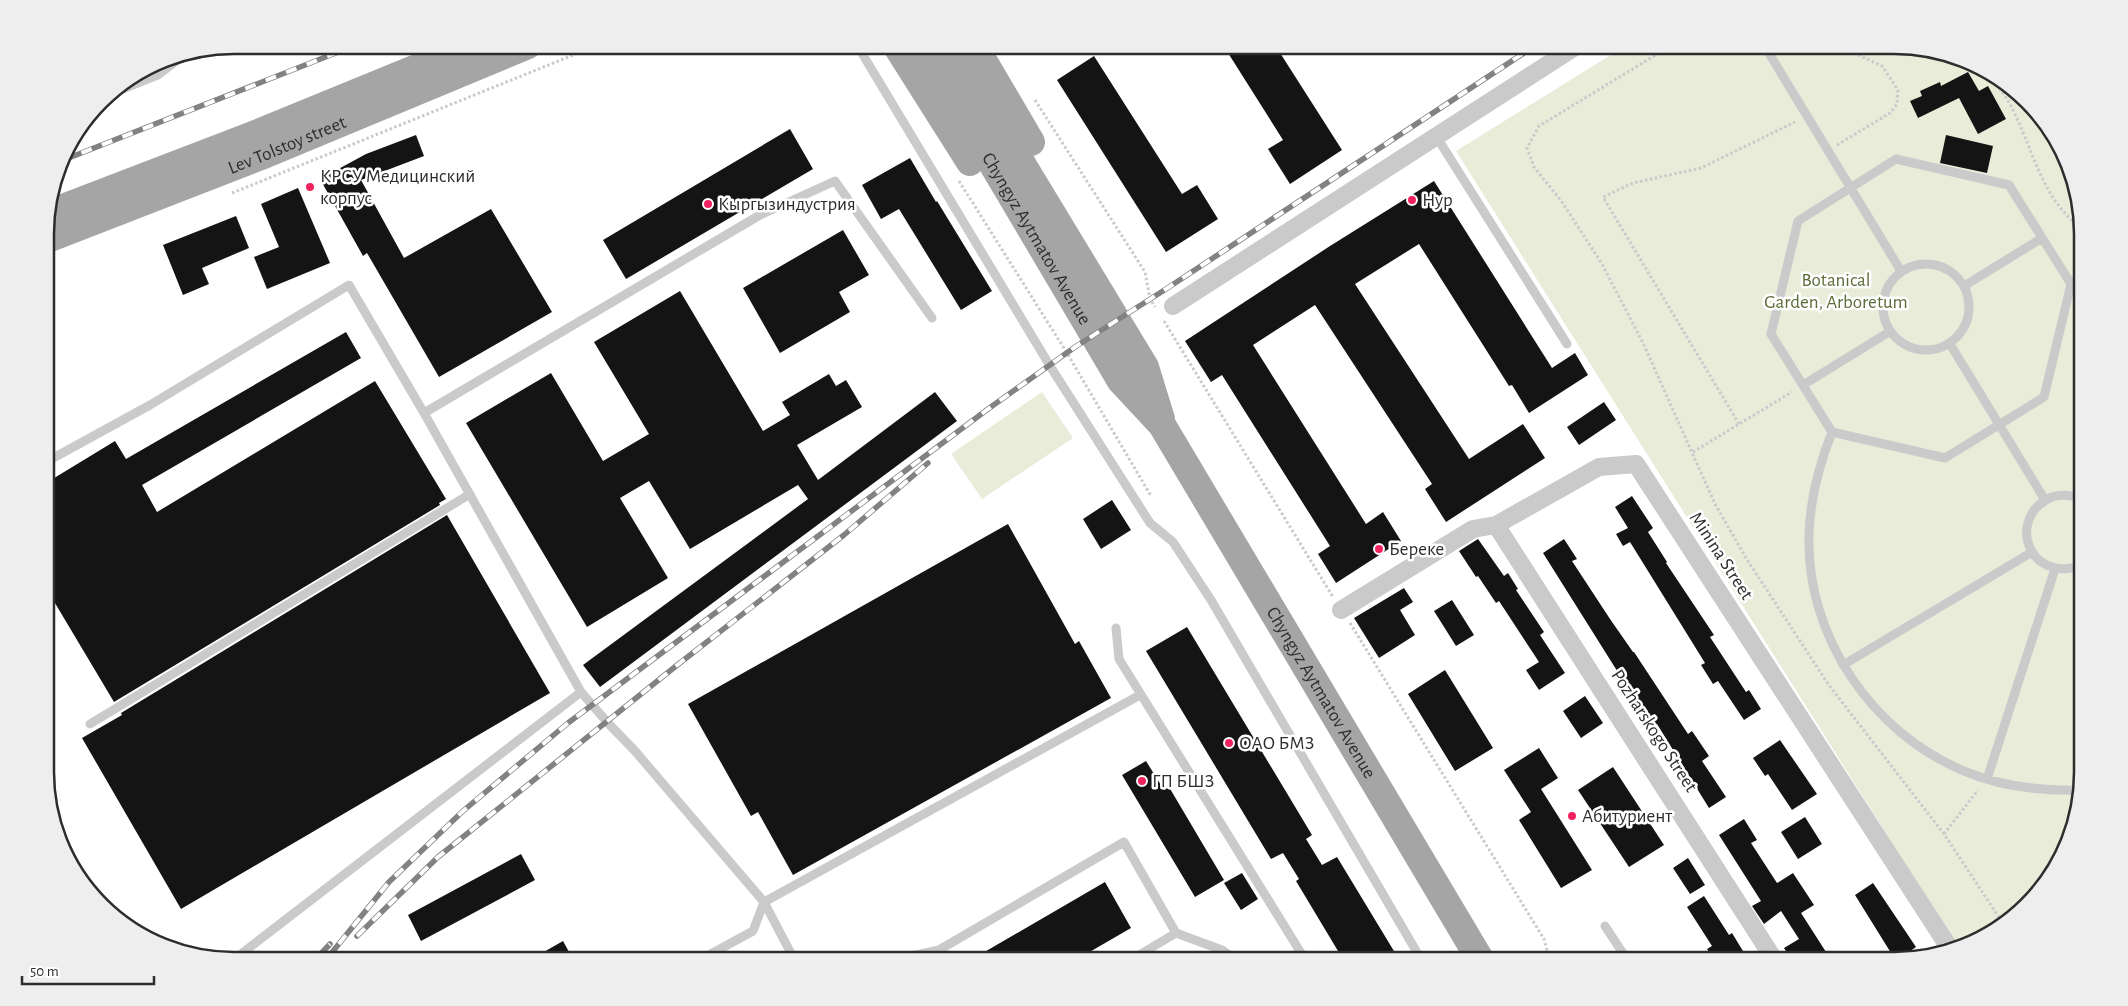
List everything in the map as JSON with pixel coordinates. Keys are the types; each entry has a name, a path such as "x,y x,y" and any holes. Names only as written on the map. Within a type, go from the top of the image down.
{"main road":[{"name":"Lev Tolstoy street","path":"55,211 252,135 451,54"},
{"name":"Lev Tolstoy street","path":"54,237 261,156 506,54"},
{"path":"902,54 1046,278 1080,310"},
{"name":"Chyngyz Aytmatov Avenue","path":"927,54 1121,381 1162,425 1476,952"},
{"name":"Chyngyz Aytmatov Avenue","path":"955,54 1145,367 1162,425"},
{"path":"979,54 1062,195 1090,251 1103,296"}],"street":[{"path":"1163,310 1564,54"},
{"name":"Minina Street","path":"1341,610 1473,529 1496,525 1599,467 1636,464 1947,944"},
{"name":"Pozharskogo Street","path":"1496,525 1769,952"}],"lane":[{"path":"862,54 1050,366 1150,523 1173,542 1211,600 1417,952"},
{"path":"1769,54 1901,271"},
{"path":"1436,136 1567,344"},
{"path":"1896,159 2009,185 2042,238 2070,284 2044,397 1945,458 1832,432 1771,334 1798,221 1896,159"},
{"path":"424,413 760,215 835,181 932,318"},
{"path":"1964,286 2042,238"},
{"path":"1918,264 1936,265 1952,272 1964,286 1969,301 1968,317 1962,332 1950,344 1934,350 1917,351 1901,344 1889,332 1883,316 1882,299 1889,283 1901,271 1918,264"},
{"path":"54,458 150,405 348,284 424,413 581,692 606,722 636,751 764,902 790,952"},
{"path":"2070,284 2074,284"},
{"path":"1803,385 1889,332"},
{"path":"1950,344 2045,500"},
{"path":"1832,432 1815,483 1809,545 1814,590 1821,616 1843,665 1870,703 1904,736 1943,761 1986,779 2034,789 2074,790"},
{"path":"90,724 470,494"},
{"path":"2074,497 2068,495 2056,496 2045,500 2034,510 2027,524 2026,538 2032,552 2042,563 2055,569 2070,570 2074,568"},
{"path":"1843,665 2032,552"},
{"path":"1986,779 2055,569"},
{"path":"1116,628 1119,658 1140,695 1300,952"},
{"path":"244,952 581,692"},
{"path":"714,952 752,931 764,902 1140,695"},
{"path":"930,952 939,950 1124,842 1176,933 1225,952"},
{"path":"1605,926 1622,952"},
{"path":"1144,952 1176,933"}],"path":[{"path":"1657,54 1539,126 1527,148 1534,167 1562,202 1602,264 1644,345 1715,504 1737,543 1828,684 1944,834 1999,918"},
{"path":"1828,150 1890,113 1897,104 1898,90 1882,66 1854,54"},
{"path":"1996,86 2007,99 2038,170 2057,203 2074,220"},
{"path":"1032,96 1145,272 1150,299 1163,310 1341,610 1544,939 1548,952"},
{"path":"1739,424 1604,196 1634,183 1701,168 1807,116"},
{"path":"1693,452 1803,385"},
{"path":"1944,834 1986,779"}],"green space":[{"name":"Botanical Garden, Arboretum","path":"1612,54 1918,55 1952,63 1974,72 2013,98 2037,124 2061,165 2071,198 2074,222 2074,784 2071,808 2056,852 2030,891 2004,915 1974,934 1955,942 1456,151"},
{"path":"1042,392 1073,438 982,499 951,454"}],"building":[{"path":"1229,54 1281,54 1342,150 1290,184 1268,149 1283,140"},
{"path":"1094,56 1182,194 1197,185 1218,219 1166,252 1057,80"},
{"path":"1968,72 1979,91 1988,86 2006,119 1978,134 1959,98 1918,118 1910,101 1922,96 1920,91 1940,82 1941,86"},
{"name":"Кыргызиндустрия","path":"790,129 813,169 626,279 603,240"},
{"path":"416,135 424,156 361,180 404,258 491,209 552,312 439,377 367,253 363,256 320,179 366,154"},
{"path":"1946,135 1993,146 1987,173 1940,163"},
{"path":"910,158 992,291 961,310 899,209 881,219 862,185"},
{"path":"1434,181 1552,368 1575,353 1588,375 1529,413 1512,385 1509,386 1419,244 1355,284 1469,459 1523,424 1545,458 1446,522 1425,489 1432,484 1315,305 1253,345 1366,524 1383,512 1401,541 1336,583 1318,554 1330,546 1222,375 1211,382 1185,341 1330,246"},
{"name":"КРСУ Медицинский корпус","path":"298,188 330,263 267,289 254,257 279,247 261,204"},
{"path":"236,216 249,248 202,268 209,284 183,295 163,245"},
{"path":"843,230 869,275 839,292 850,312 780,353 743,288"},
{"path":"680,291 763,431 790,415 782,402 829,374 836,386 846,380 862,407 797,445 818,480 935,392 957,421 600,687 583,665 808,499 798,485 690,549 649,481 620,498 668,578 587,627 466,423 551,373 603,461 649,434 594,342"},
{"path":"346,332 361,358 142,485 157,512 375,381 446,499 439,503 440,505 114,702 54,601 54,478 115,441 126,459"},
{"path":"1604,402 1616,420 1579,445 1567,427"},
{"path":"1632,496 1653,528 1648,532 1666,563 1714,635 1710,637 1746,692 1749,690 1761,709 1744,720 1718,681 1713,684 1701,665 1705,663 1630,542 1623,546 1616,534 1628,528 1615,507"},
{"path":"1112,500 1131,530 1101,549 1083,519"},
{"path":"447,515 550,693 181,909 82,738"},
{"path":"1008,524 1075,644 1079,641 1111,698 793,875 758,812 751,816 688,704"},
{"path":"1478,539 1504,576 1508,573 1518,589 1516,590 1544,632 1540,635 1565,673 1539,690 1526,670 1539,662 1499,601 1496,603 1459,551"},
{"path":"1564,539 1577,559 1572,561 1610,619 1688,734 1692,731 1709,756 1702,761 1726,797 1709,808 1657,724 1654,726 1633,692 1631,693 1543,553"},
{"path":"1404,588 1413,602 1400,610 1415,635 1379,658 1354,618"},
{"path":"1452,600 1474,635 1456,646 1434,611"},
{"name":"ОАО БМЗ","path":"1187,627 1312,835 1306,839 1322,865 1337,857 1395,952 1339,952 1296,881 1299,879 1283,853 1271,859 1146,651"},
{"path":"1445,670 1493,748 1455,771 1408,694"},
{"path":"1585,696 1603,723 1581,738 1563,711"},
{"path":"1780,740 1817,794 1792,810 1768,774 1765,776 1753,758"},
{"path":"1539,748 1558,778 1541,789 1592,870 1561,888 1519,820 1531,812 1504,770"},
{"path":"1146,761 1164,790 1169,787 1224,880 1195,897 1122,775"},
{"path":"1613,767 1664,845 1629,867 1578,790"},
{"path":"1805,817 1822,844 1798,859 1781,832"},
{"path":"1744,819 1757,840 1751,843 1777,883 1793,873 1814,905 1801,913 1826,952 1786,952 1784,948 1799,939 1781,911 1764,924 1752,906 1761,901 1719,835"},
{"path":"521,854 535,880 421,941 408,915"},
{"path":"1688,858 1705,885 1690,894 1673,868"},
{"path":"1242,873 1258,899 1241,910 1224,883"},
{"path":"1105,882 1131,928 1090,952 984,952"},
{"path":"1873,883 1916,947 1909,952 1890,952 1855,895"},
{"path":"1704,896 1729,935 1732,933 1743,951 1709,952 1707,949 1712,946 1687,907"},
{"path":"563,941 569,952 544,952"}],"railway":[{"path":"71,157 333,54"},
{"path":"332,952 389,882 463,811 568,723 988,409 1075,347 1522,54"},
{"path":"357,936 438,857 676,666 844,535 928,463"},
{"path":"322,952 330,944"}],"place":[{"name":"КРСУ Медицинский корпус","path":"310,187"},
{"name":"Нур","path":"1412,200"},
{"name":"Кыргызиндустрия","path":"708,204"},
{"name":"Береке","path":"1379,549"},
{"name":"ОАО БМЗ","path":"1229,743"},
{"name":"ГП БШЗ","path":"1142,781"},
{"name":"Абитуриент","path":"1572,816"}]}
